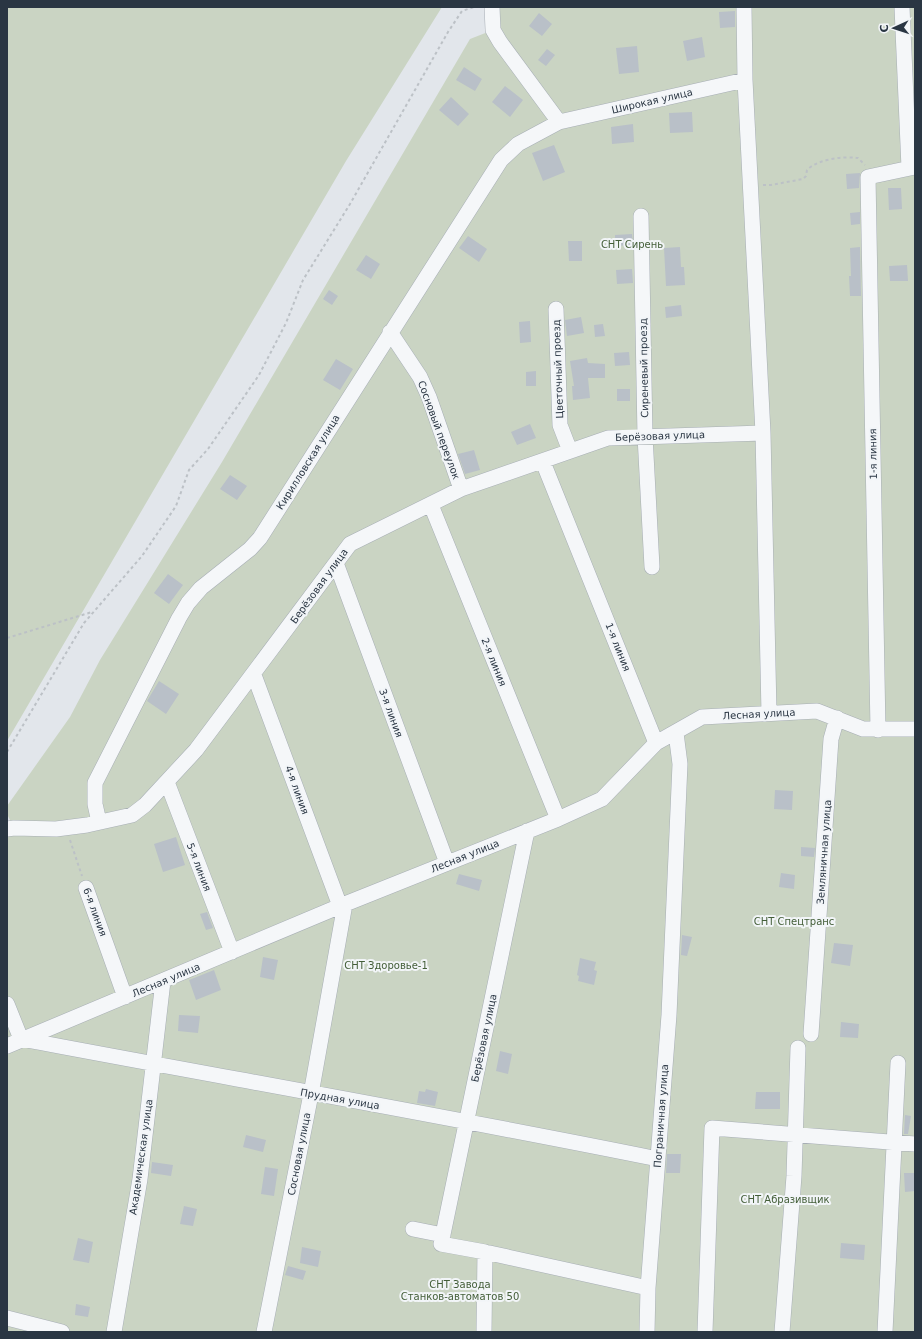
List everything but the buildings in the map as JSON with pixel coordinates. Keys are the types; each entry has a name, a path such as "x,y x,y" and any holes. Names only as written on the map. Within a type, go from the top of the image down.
{"street":[{"path":"492,7 493,30 500,42 559,122"},
{"path":"744,7 745,80 763,433 769,713"},
{"path":"869,177 912,167 902,7"},
{"name":"Широкая улица","path":"559,122 745,80"},
{"name":"Кирилловская улица","path":"99,822 95,804 95,783 179,618 201,588 250,549 260,538 501,160 518,144 559,122"},
{"name":"1-я линия","path":"869,177 878,730"},
{"name":"Сиреневый проезд","path":"641,216 645,436 652,567"},
{"name":"Цветочный проезд","path":"556,309 560,424 570,451"},
{"name":"Сосновый переулок","path":"390,332 420,377 429,397 461,489"},
{"name":"Берёзовая улица","path":"10,828 65,828 132,815 145,805 196,750 254,675 350,544 461,489 543,462 608,438 763,433"},
{"name":"1-я линия","path":"543,462 656,743"},
{"name":"2-я линия","path":"431,505 558,819"},
{"name":"3-я линия","path":"336,563 447,863"},
{"name":"4-я линия","path":"254,675 342,905"},
{"name":"Лесная улица","path":"13,1043 342,905 558,819 602,799 656,743 676,734 683,727 702,717 817,711 863,729 915,729"},
{"name":"Земляничная улица","path":"811,1034 831,739 836,718"},
{"name":"Пограничная улица","path":"647,1332 648,1288 669,1015 680,764 676,734"},
{"name":"5-я линия","path":"166,782 232,952"},
{"name":"Берёзовая улица","path":"442,1239 527,831"},
{"name":"6-я линия","path":"86,888 125,997"},
{"name":"Сосновая улица","path":"264,1332 311,1094 342,905"},
{"name":"Академическая улица","path":"114,1332 140,1179 163,981"},
{"path":"7,1004 13,1043 7,1060"},
{"name":"Прудная улица","path":"13,1043 153,1064 311,1094 466,1121 658,1159"},
{"path":"782,1332 794,1176 794,1136 798,1048"},
{"path":"886,1332 898,1063"},
{"path":"705,1332 712,1128 794,1136 915,1144"},
{"path":"414,1229 485,1252 648,1288"},
{"path":"484,1332 485,1252"},
{"path":"7,1318 62,1332"}],"path":[{"path":"7,752 27,716 84,624 142,556 176,506 189,470 208,449 258,375 286,323 303,280 350,204 448,32 462,11 474,7"},
{"path":"750,184 771,185 803,179 806,176 807,170 812,165 847,156 858,158 869,171 869,177"},
{"path":"7,638 94,612"},
{"name":"6-я линия","path":"65,828 86,888"}],"green space":[{"path":"7,7 442,7 346,161 7,741"},
{"path":"492,7 915,7 915,1332 7,1332 7,833 14,828 7,814 7,806 70,717 100,660 222,462 470,39 493,30"}],"park label":[{"name":"СНТ Сирень","path":"632,244"},
{"name":"СНТ Спецтранс","path":"794,921"},
{"name":"СНТ Здоровье-1","path":"386,965"},
{"name":"СНТ Абразивщик","path":"785,1199"},
{"name":"СНТ Завода Станков-автоматов 50","path":"460,1290"}]}
